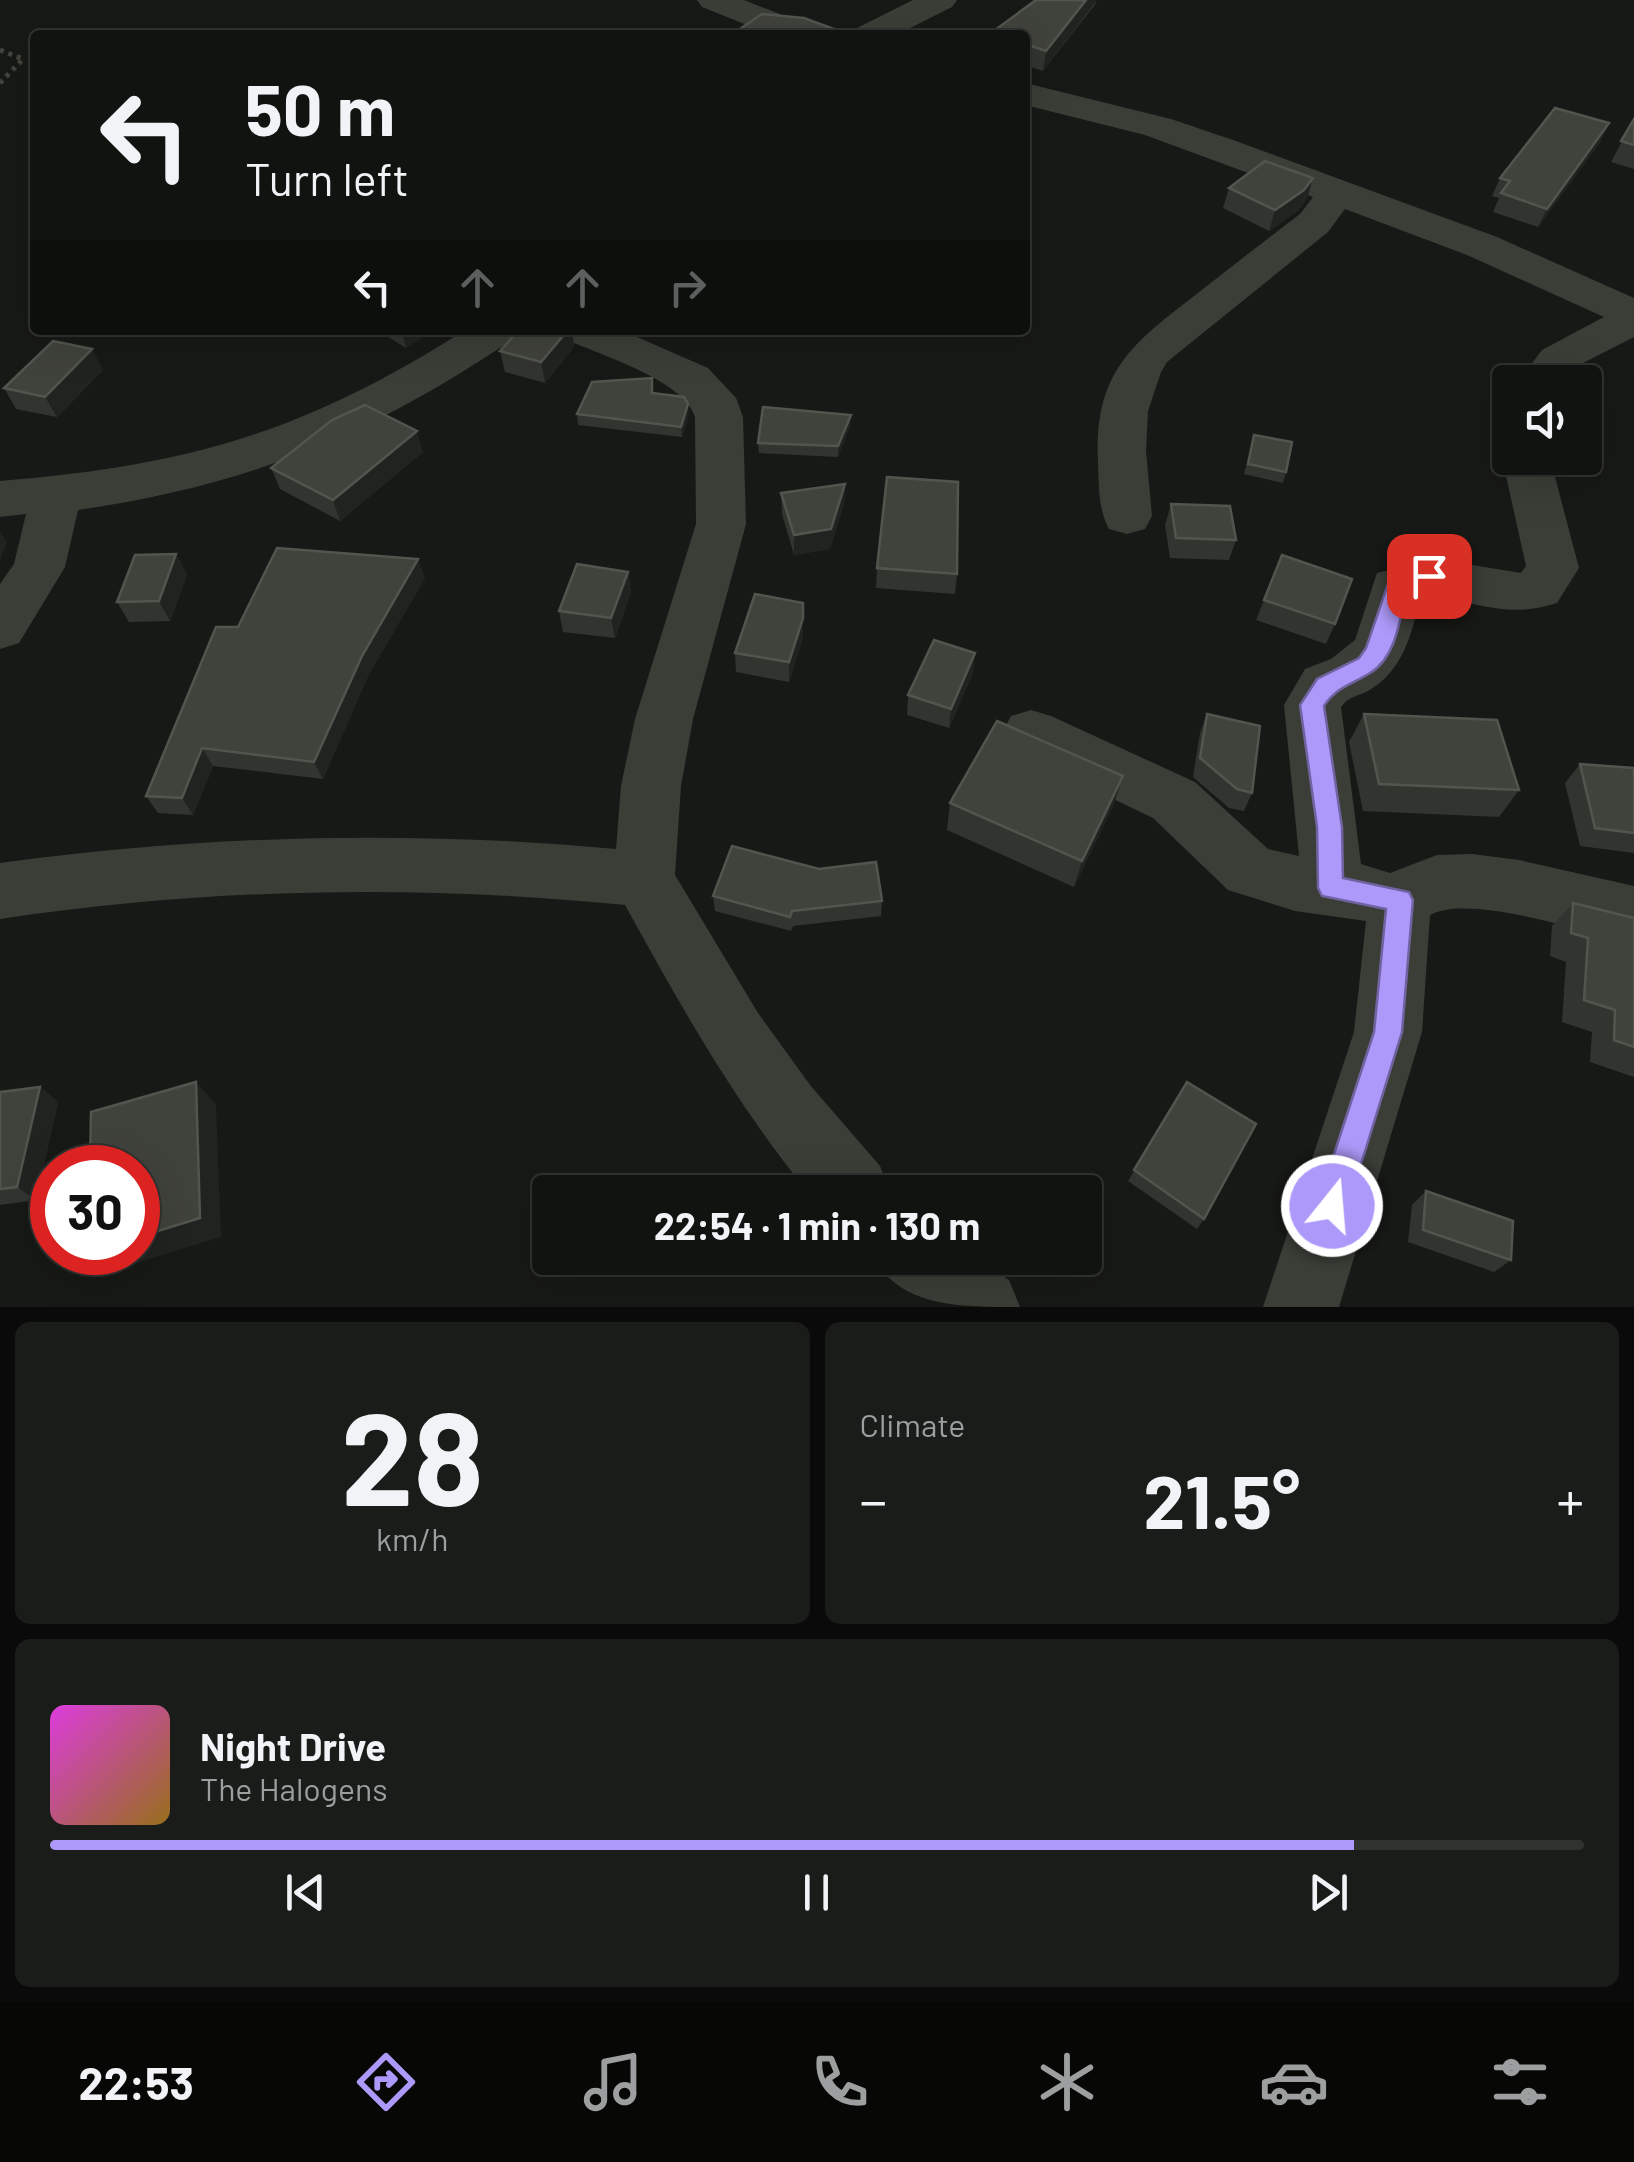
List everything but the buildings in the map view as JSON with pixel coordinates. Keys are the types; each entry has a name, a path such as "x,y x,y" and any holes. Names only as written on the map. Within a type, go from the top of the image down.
{"street":[{"path":"714,0 790,30"},
{"path":"879,30 940,0"},
{"path":"1030,95 1189,137 1482,246 1634,317"},
{"path":"1030,123 1078,106"},
{"path":"1127,516 1122,408 1133,376 1151,352 1314,223 1336,194"},
{"path":"1554,365 1574,349 1634,317"},
{"path":"0,499 56,496 221,468 300,441 442,367 489,335"},
{"path":"594,335 692,379 713,398 719,417 721,524 664,719 652,786 644,879 734,1036 785,1109 840,1175"},
{"path":"1331,888 1330,827 1312,705 1325,685 1367,665 1383,640 1396,587 1429,576 1530,592 1547,578 1553,568 1530,475"},
{"path":"0,628 39,567 56,496"},
{"path":"1032,733 1174,800 1250,872 1400,900 1421,888 1449,881 1498,886 1634,915"},
{"path":"0,891 211,866 516,866 644,879"},
{"path":"1301,1307 1388,1032 1400,900"},
{"path":"936,1275 982,1307"}],"path":[{"path":"0,50 24,59 0,83"}],"route":[{"path":"1332,1206 1388,1032 1400,900 1331,888 1330,827 1312,705 1325,685 1367,665 1383,640 1396,587 1429,576"}]}
